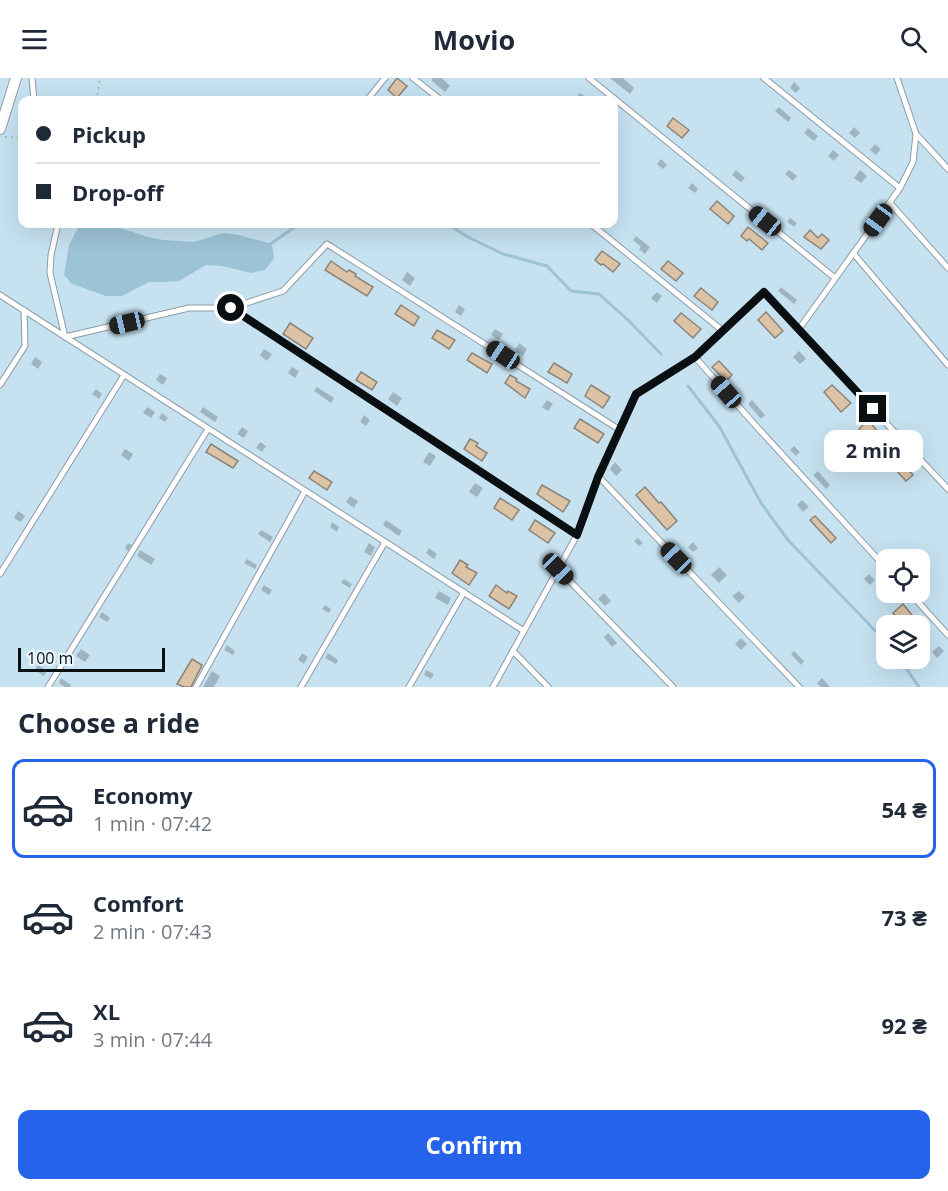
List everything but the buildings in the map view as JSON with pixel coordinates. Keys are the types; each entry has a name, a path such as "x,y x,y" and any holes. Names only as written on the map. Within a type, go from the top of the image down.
{"street":[{"path":"0,129 16,78"}],"lane":[{"path":"32,78 34,96"},
{"path":"370,96 385,78"},
{"path":"413,78 436,96"},
{"path":"589,78 611,96"},
{"path":"764,78 900,188"},
{"path":"897,78 916,134 948,169"},
{"path":"618,101 836,278"},
{"path":"799,329 900,188 913,162 916,134"},
{"path":"890,202 948,268"},
{"path":"57,228 51,255 50,273 65,337"},
{"path":"596,228 723,332"},
{"path":"65,337 189,308 231,308 283,291 327,243 620,430"},
{"path":"853,254 948,365"},
{"path":"493,687 577,535 598,477 636,394 695,357 764,292 948,489"},
{"path":"0,295 524,631"},
{"path":"231,308 577,535"},
{"path":"0,385 25,346 24,310"},
{"path":"695,357 876,557"},
{"path":"0,574 124,375"},
{"path":"48,687 208,429"},
{"path":"598,477 799,687"},
{"path":"196,687 306,491"},
{"path":"301,687 385,542"},
{"path":"558,569 673,687"},
{"path":"409,687 464,592"},
{"path":"919,603 948,635"},
{"path":"513,651 548,687"}],"path":[{"path":"96,96 100,78"},
{"path":"0,136 18,138"}],"shaded area":[{"path":"0,78 948,78 948,687 0,687"},
{"path":"78,228 120,228 163,240 194,242 223,233 272,244 274,258 265,270 251,273 222,266 206,265 179,281 149,282 122,296 106,296 72,284 64,275 69,245"}],"waterway":[{"path":"269,245 293,228"},
{"path":"453,228 503,254 547,266 571,291 599,294 661,354"},
{"path":"688,386 719,426 761,503 788,540 876,632"},
{"path":"907,669 919,687"}],"route":[{"path":"231,308 577,535 598,477 636,394 695,357 764,292 873,409"}]}
